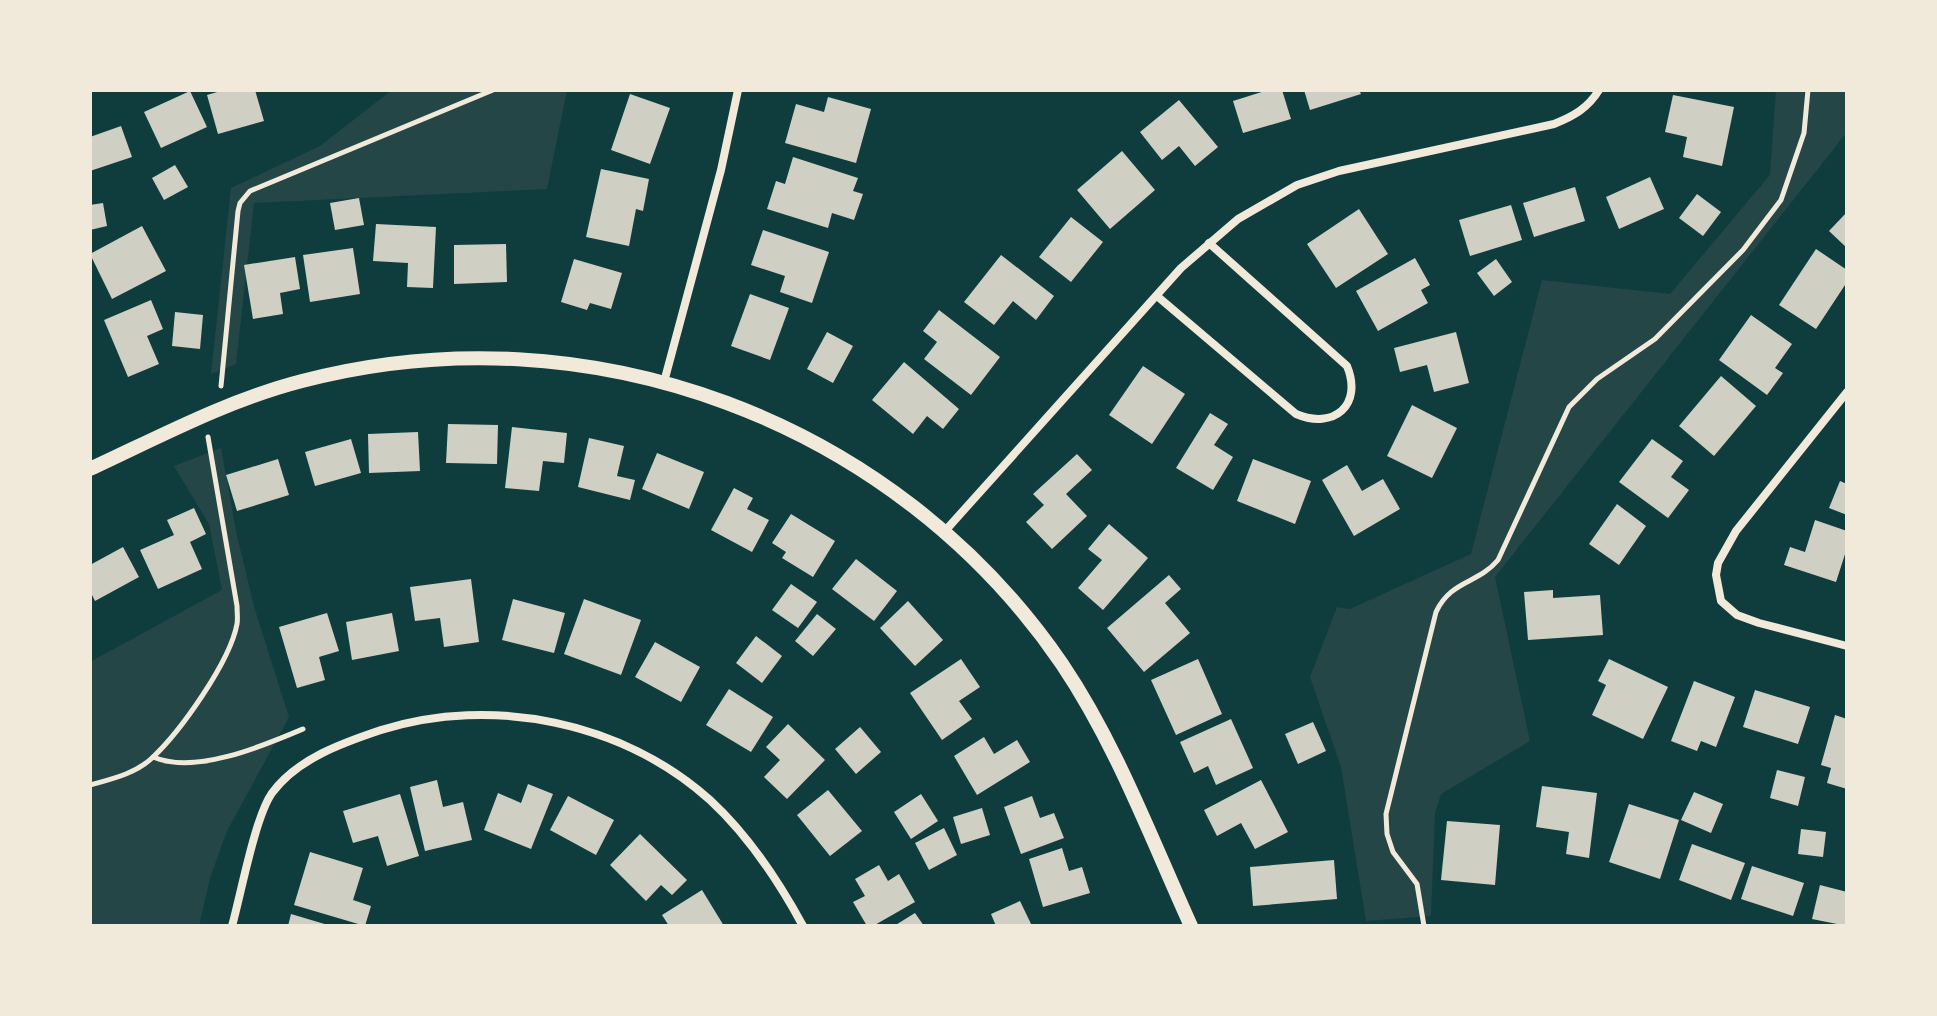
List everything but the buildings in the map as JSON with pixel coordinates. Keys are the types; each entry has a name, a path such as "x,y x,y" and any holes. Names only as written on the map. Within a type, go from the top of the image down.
{"street":[{"path":"664,382 721,170 738,90"},
{"path":"945,531 1181,268 1238,219 1297,185 1339,171 1554,124 1591,104 1599,90"},
{"path":"1157,296 1296,414 1311,421 1326,420 1339,414 1349,399 1354,382 1347,366 1209,243"},
{"path":"90,469 250,397 301,381 383,365 464,358 593,366 664,382 724,401 797,433 883,483 945,531 983,567 1020,609 1079,691 1114,756 1191,926"},
{"path":"1847,392 1736,531 1718,563 1716,575 1721,601 1737,615 1847,646"},
{"path":"232,926 262,815 271,795 282,782 309,761 360,737 420,720 474,714 517,717 592,733 629,747 664,766 709,800 737,828 763,860 803,926"}],"path":[{"path":"221,386 238,211 244,197 250,191 493,90"},
{"path":"1424,926 1417,884 1393,852 1387,834 1386,814 1436,612 1448,593 1483,574 1498,560 1569,407 1581,392 1655,339 1743,250 1781,200 1804,133 1808,90"},
{"path":"90,785 120,777 153,757 213,678 229,648 237,623 237,606 208,437"},
{"path":"153,757 165,761 215,759 269,744 303,729"}],"shaded area":[{"path":"392,90 567,90 547,189 254,203 236,364 211,374 231,188 320,146"},
{"path":"1776,90 1847,90 1847,132 1495,577 1530,741 1441,794 1435,813 1431,916 1366,921 1341,767 1310,677 1337,607 1350,609 1471,554 1542,280 1670,294 1770,175"},
{"path":"221,448 237,536 255,610 289,717 227,831 210,878 199,926 90,926 90,662 222,590 209,524 174,466"}]}
